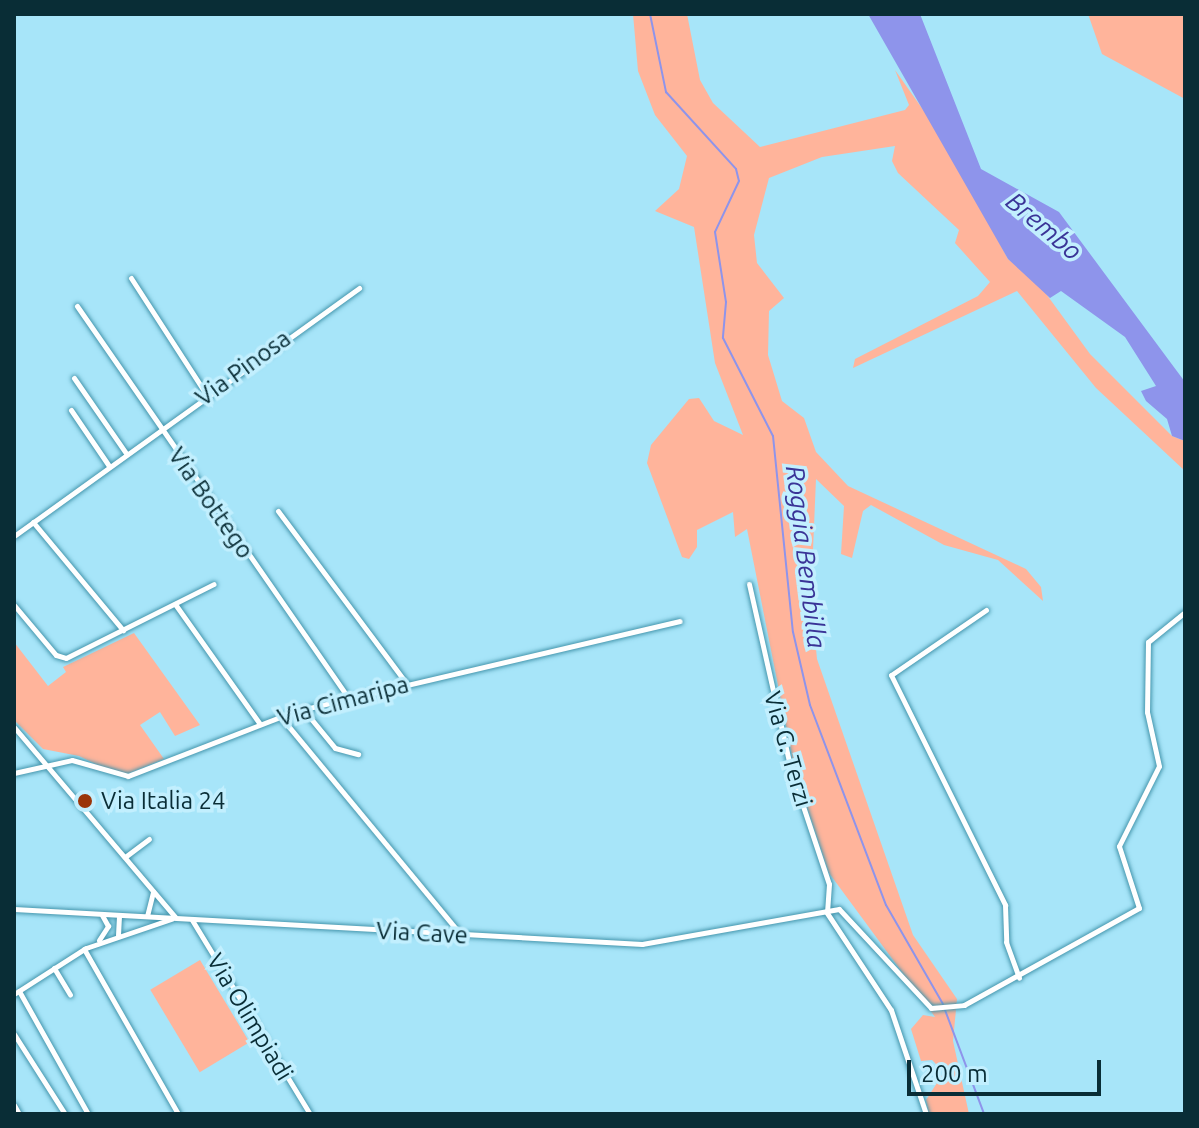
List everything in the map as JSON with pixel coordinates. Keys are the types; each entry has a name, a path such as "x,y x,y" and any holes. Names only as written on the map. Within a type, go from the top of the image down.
{"street":[{"path":"131,278 206,394"},
{"name":"Via Pinosa","path":"14,536 206,394 359,288"},
{"name":"Via Bottego","path":"77,306 158,429 348,698"},
{"path":"74,378 126,453"},
{"path":"71,410 109,466"},
{"path":"278,511 407,684"},
{"path":"33,522 123,630"},
{"path":"14,605 62,658 214,584"},
{"name":"Via G. Terzi","path":"749,584 788,757 829,884 827,913"},
{"path":"175,604 260,724"},
{"path":"986,610 891,675 1006,906 1005,939 1019,978"},
{"path":"827,913 849,914 928,1006 945,1009 1019,978 1139,908 1118,849 1159,766 1147,709 1148,642 1185,612"},
{"name":"Via Cimaripa","path":"14,773 74,760 125,776 303,709 680,621"},
{"path":"303,709 335,748 358,754"},
{"path":"280,716 462,936"},
{"path":"14,727 49,763 174,918 84,949 16,993 88,1114"},
{"path":"125,857 149,839"},
{"path":"147,916 153,891"},
{"name":"Via Cave","path":"14,909 648,944 827,913"},
{"path":"827,913 893,1014 926,1114"},
{"path":"97,943 108,926 101,914"},
{"path":"118,935 119,915"},
{"name":"Via Olimpiadi","path":"191,919 309,1114"},
{"path":"84,949 174,1112"},
{"path":"54,968 70,995"},
{"path":"14,1034 65,1114"},
{"path":"14,1105 19,1114"}],"shaded area":[{"path":"633,14 687,14 700,80 713,103 760,147 905,110 909,105 895,70 943,138 1008,259 1036,280 1090,354 1172,436 1185,441 1185,471 1096,388 1017,291 853,368 855,359 978,296 990,282 955,243 959,230 898,173 892,161 895,146 822,157 769,178 754,235 757,263 784,298 769,311 768,355 782,401 804,418 816,452 848,486 1026,569 1041,587 1043,601 998,560 944,545 871,505 863,511 852,558 841,554 844,506 816,479 811,597 817,659 913,935 957,999 953,1041 969,1114 929,1114 926,1100 944,1072 932,1060 921,1061 911,1029 923,1015 935,1017 829,873 795,771 747,529 735,537 733,512 697,530 697,547 689,559 682,557 647,463 651,445 689,399 699,398 714,421 743,435 715,363 694,227 655,211 679,189 687,156 655,115 638,71"},
{"path":"1088,14 1185,14 1185,99 1102,54"},
{"path":"134,633 200,725 175,736 160,712 140,725 164,759 127,774 112,772 79,756 43,749 14,720 14,642 48,686 66,672 63,667"},
{"path":"200,960 249,1042 200,1072 150,990"}],"water":[{"name":"Brembo","path":"868,14 920,14 981,169 1059,212 1185,382 1185,441 1172,436 1167,419 1146,401 1141,391 1156,386 1125,337 1061,291 1050,298 1008,259"}],"waterway":[{"name":"Roggia Bembilla","path":"650,14 666,92 736,169 739,181 715,232 726,302 723,338 773,436 793,632 810,705 886,905 943,1004"},
{"name":"Roggia Bembilla","path":"945,1010 984,1114"}],"place":[{"name":"Via Italia 24","path":"85,801"}]}
